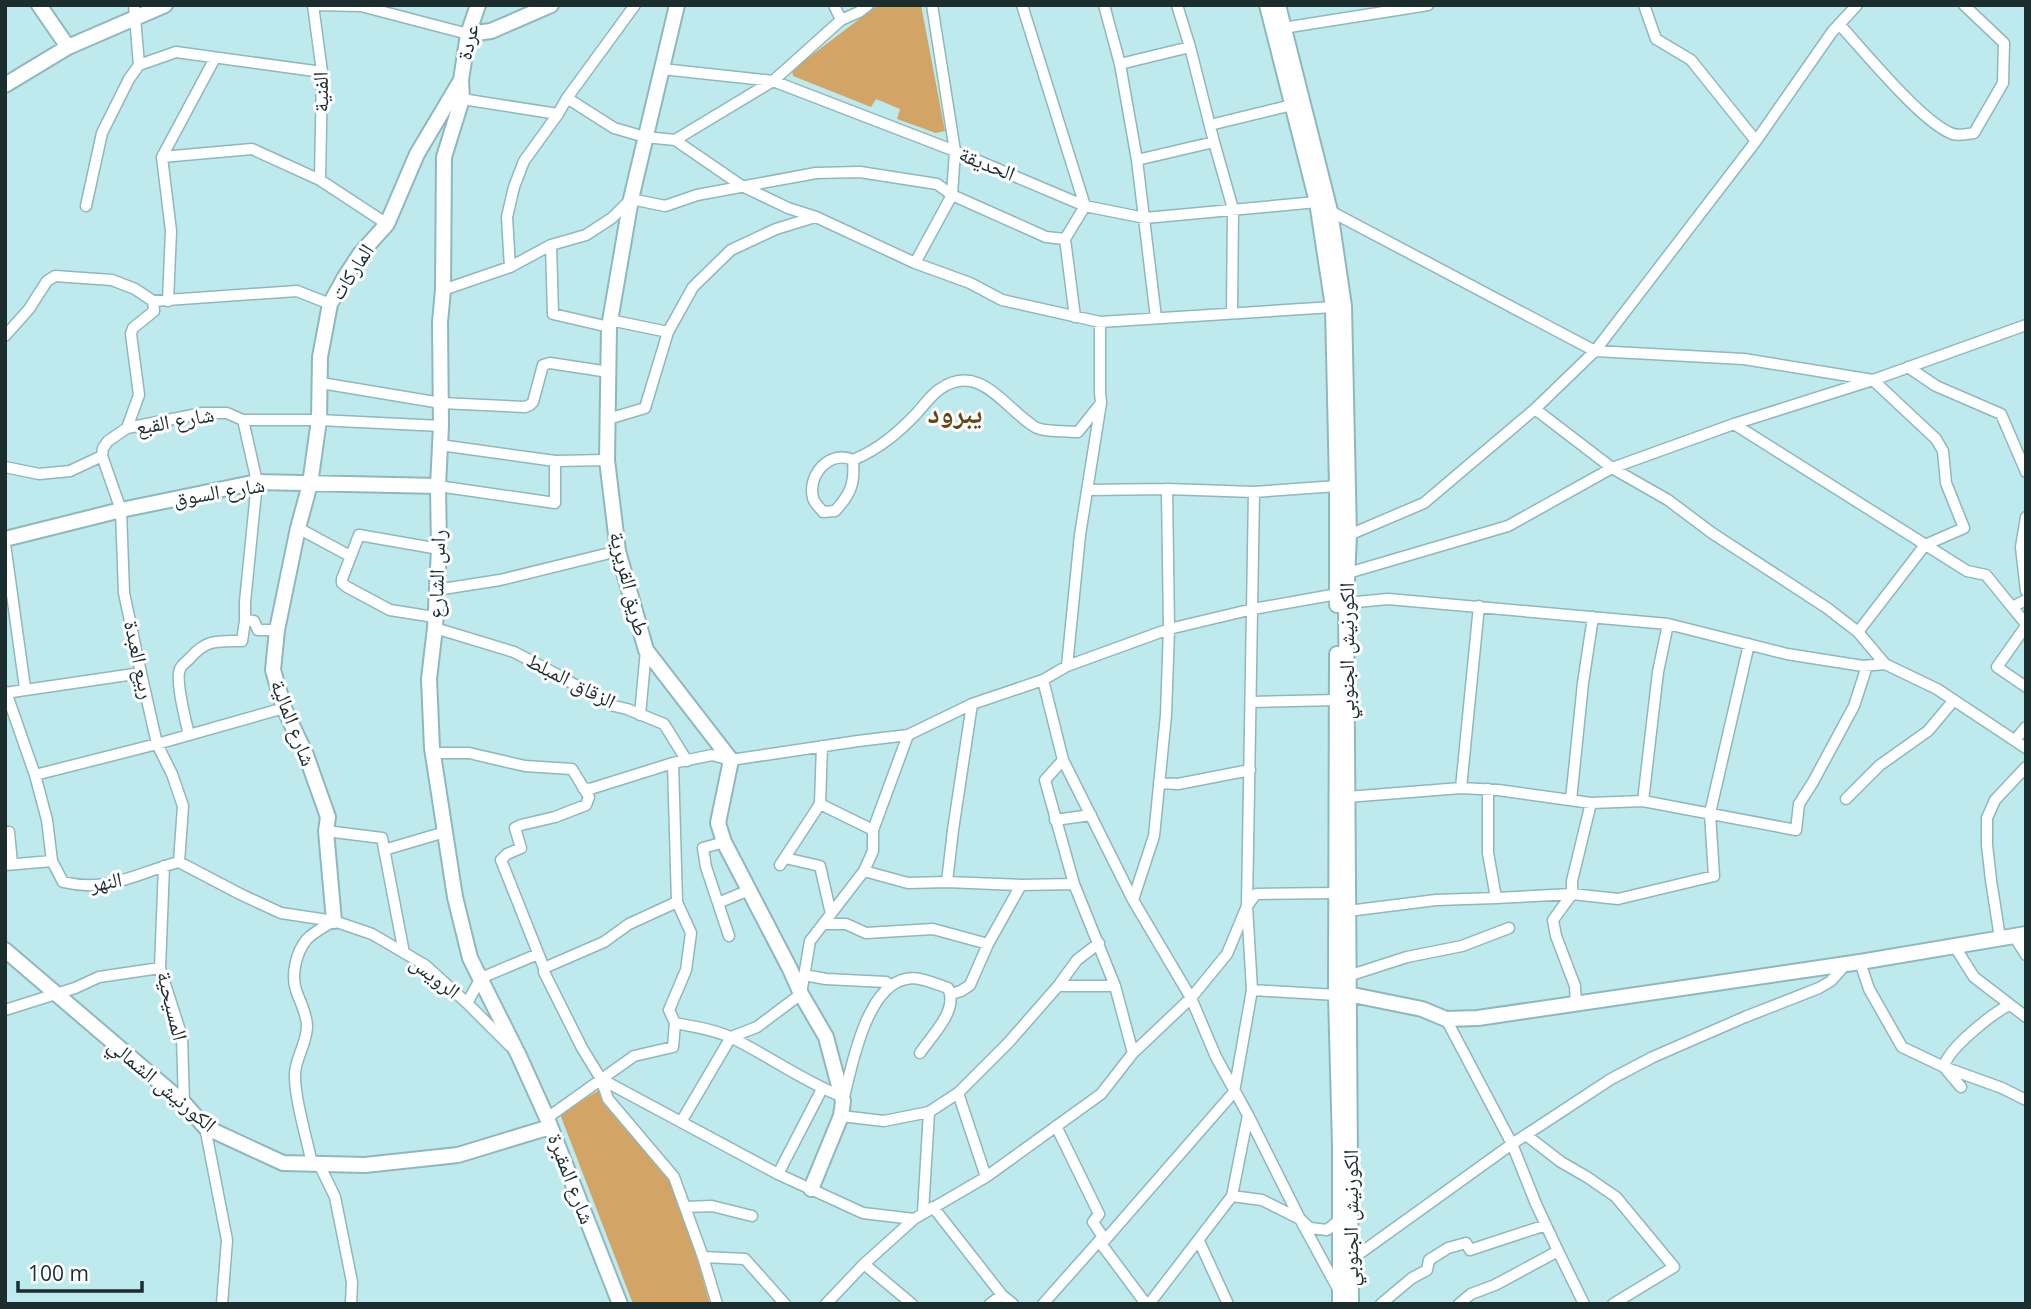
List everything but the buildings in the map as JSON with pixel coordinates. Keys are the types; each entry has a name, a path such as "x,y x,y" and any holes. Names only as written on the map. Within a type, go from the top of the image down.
{"street":[{"path":"39,5 68,47"},
{"path":"5,85 135,11 165,5"},
{"path":"313,5 361,6 468,34 491,31 551,5"},
{"name":"الفنية","path":"313,5 322,72 320,180"},
{"name":"عردة","path":"461,80 468,34 478,5"},
{"path":"510,267 507,217 524,161 635,5"},
{"name":"طريق القريرية","path":"677,5 631,200 610,323 607,460 618,551 646,650 731,760"},
{"path":"834,5 841,20"},
{"path":"676,140 773,81 841,20 868,5"},
{"path":"915,263 952,195 956,151 932,5"},
{"path":"1022,5 1085,206 1065,239 1075,317"},
{"path":"1104,5 1120,64 1138,160 1156,318"},
{"path":"1177,5 1233,209 1233,313"},
{"name":"الكورنيش الجنوبي","path":"1267,5 1317,202 1332,307 1343,596 1348,911 1348,976 1342,995 1340,1298"},
{"name":"الكورنيش الجنوبي","path":"1278,5 1330,211 1345,306 1349,535 1337,700 1337,893 1352,1259 1351,1304"},
{"path":"1283,28 1428,5"},
{"path":"1644,5 1657,39 1691,60 1756,141"},
{"path":"1349,535 1424,503 1535,409 1595,351 1756,141 1839,24 1857,5"},
{"path":"1839,24 1936,125 1955,135 1974,133 2003,83 2004,44 1964,5"},
{"path":"135,11 139,65"},
{"path":"1120,64 1190,47"},
{"path":"86,206 102,133 139,65 176,52 322,72"},
{"path":"168,301 171,231 162,157 215,58"},
{"name":"الحديقة","path":"662,69 773,81 956,151 1085,206 1145,218 1317,202"},
{"name":"راس الشارع","path":"461,80 462,99 444,157 439,550 429,679 432,753 455,897 470,957 519,1056"},
{"name":"الماركات","path":"310,484 319,420 320,357 330,304 360,254 387,224 417,154 461,80"},
{"path":"567,98 614,128 645,137 676,140 742,186 915,263 970,283 1002,300 1100,323 1332,307"},
{"path":"462,99 558,114"},
{"path":"1210,125 1292,105"},
{"path":"1138,160 1214,142"},
{"path":"162,157 252,149 320,180 387,224"},
{"path":"443,290 510,267 551,246 586,235 612,218 631,200 665,205 698,195 816,173 860,172 937,184 952,195 1045,237 1065,239"},
{"path":"1330,211 1595,351 1744,359 1873,380 1937,439 1943,452 1946,484 1964,528 1925,544 1858,632"},
{"path":"608,419 645,408 668,332 693,287 731,250 776,229 816,217"},
{"path":"551,246 553,314 668,332"},
{"path":"5,336 29,309 47,281 55,276 112,280 135,289 153,301 297,291 330,304"},
{"path":"127,428 139,394 131,334 134,328 154,311 153,301"},
{"path":"1067,666 1080,534 1101,402 1100,323"},
{"path":"1348,573 1507,526 1612,468 1734,424 1873,380 2021,326 2026,335"},
{"path":"321,383 441,403 525,407 533,402 543,365 550,363 609,372"},
{"path":"1908,367 1936,386 2001,414 2026,472"},
{"path":"853,460 882,446 940,389 959,381 975,381 996,394 1037,429 1077,432 1101,402"},
{"path":"1535,409 1612,468 1668,500 1712,533 1827,608 1858,632 1885,664 1937,689 2026,748"},
{"name":"شارع القبع","path":"5,467 39,474 70,471 102,456 107,441 127,428 203,413 227,413 243,420 319,420 441,426"},
{"path":"189,735 181,700 180,667 198,649 210,642 242,641 257,482 243,420"},
{"path":"1734,424 1967,571 1986,575 2026,625 1997,667 2026,687"},
{"path":"440,445 555,461 607,460"},
{"name":"ربيع العبدة","path":"102,456 121,510 124,593 157,744 172,774 183,806 179,862"},
{"path":"845,456 853,460 851,491 835,511 823,512 813,499 814,482 821,466 834,457 845,456"},
{"path":"438,486 555,503 555,461"},
{"name":"شارع السوق","path":"5,542 121,510 257,482 438,486"},
{"name":"شارع المالية","path":"310,484 277,630 273,670 284,708 306,755 328,817 326,831 334,921"},
{"path":"1088,490 1254,492 1337,486"},
{"path":"1133,900 1154,836 1166,715 1169,629 1167,489"},
{"path":"1043,1304 1234,1091 1252,990 1247,906 1254,492"},
{"path":"2026,517 2021,547 2026,591"},
{"path":"298,528 350,556 359,535 439,550"},
{"path":"5,542 24,688"},
{"path":"436,590 500,580 618,551"},
{"name":"الزقاق المبلط","path":"350,556 342,579 346,587 390,610 435,623 514,652 610,705 664,724 687,761"},
{"path":"583,788 590,789 673,763 712,755 731,760 908,735 972,704 1043,680 1067,666 1169,629 1253,609 1343,596 1668,624 1787,654 1867,666 1885,664"},
{"path":"2012,607 2026,600"},
{"path":"1461,788 1479,606"},
{"path":"1571,800 1593,617"},
{"path":"245,620 254,621 258,630 277,630"},
{"path":"1643,801 1658,672 1668,624"},
{"path":"1348,911 1436,900 1572,894 1618,900 1714,876 1710,813 1749,644"},
{"path":"640,715 646,650"},
{"path":"1347,797 1461,788 1488,789 1591,803 1643,801 1796,830 1799,804 1854,706 1867,666"},
{"path":"5,832 9,832 9,864 52,861 47,820 35,775 6,693 24,688 141,673"},
{"path":"1043,680 1063,760 1133,900 1191,998 1216,1057 1340,1298"},
{"path":"1251,702 1337,700"},
{"path":"1846,799 1880,765 1928,731 1954,700"},
{"path":"947,882 972,704"},
{"path":"35,775 284,708"},
{"path":"2015,740 2026,727"},
{"path":"681,1122 731,1037 757,1027 801,994 810,941 864,871 873,851 873,830 908,735"},
{"path":"822,746 820,804 782,862 820,866 831,914"},
{"path":"432,753 470,753 525,766 572,769 589,797 586,805 515,828 521,848 501,860 544,972 601,1079 608,1099 674,1177 717,1304"},
{"path":"731,760 718,823 723,842 801,994 827,1037 842,1099"},
{"path":"1063,760 1045,780 1073,884 1115,986 1133,1053"},
{"path":"548,1122 634,1056 673,1047 675,1023 669,1010 686,970 691,933 677,902 673,763"},
{"path":"2026,767 1995,800 1987,818 1989,868 1996,921 2013,936 2026,955"},
{"path":"1159,783 1178,785 1250,770"},
{"path":"1488,789 1488,853 1496,898"},
{"path":"1576,1005 1575,986 1556,936 1553,920 1572,894 1572,881 1591,803"},
{"path":"820,804 873,830"},
{"path":"1055,820 1091,816"},
{"path":"326,831 382,838 404,953"},
{"path":"384,850 445,832"},
{"path":"723,842 703,848 706,867 729,936"},
{"name":"النهر","path":"52,861 63,882 82,887 101,886 179,862"},
{"path":"179,862 281,913 334,921"},
{"name":"المسيحية","path":"164,866 160,968 182,1037 184,1104"},
{"path":"864,871 908,883 1073,884"},
{"path":"951,994 970,985 988,944 1021,885"},
{"path":"718,903 749,890"},
{"path":"827,1304 864,1264 918,1215 986,1177 1101,1094 1133,1053 1191,998 1227,954 1247,906 1256,894 1337,893"},
{"path":"544,968 604,942 629,924 677,902"},
{"path":"334,921 306,940 293,972 307,1029 295,1075 315,1164 335,1198 352,1282 351,1304"},
{"name":"الرويس","path":"334,921 372,934 425,965 519,1056"},
{"path":"822,925 846,924 866,933 933,929 988,944"},
{"path":"1348,976 1407,957 1462,946 1509,928"},
{"path":"1252,990 1342,995 1422,1009 1446,1019 1478,1018 1853,963 2013,936"},
{"path":"841,1116 884,1121 929,1112 958,1093 1009,1042 1077,960 1099,943"},
{"path":"1955,947 1974,977 2026,1017"},
{"name":"الكورنيش الشمالي","path":"5,950 184,1104 205,1127 283,1163 365,1165 458,1155 548,1122"},
{"path":"467,1003 481,978 538,954"},
{"path":"1853,963 1902,1047 2026,1100"},
{"path":"1352,1259 1512,1144 1611,1079 1653,1057 1819,988 1853,963"},
{"path":"5,1010 75,988 99,976 160,968"},
{"path":"804,975 826,979 886,982 890,985"},
{"path":"811,1189 841,1116 842,1099 866,1022 879,997 890,985 907,979 919,979 948,988 951,994 948,1012 920,1053"},
{"path":"1058,986 1115,986"},
{"path":"1961,1087 1944,1067 1945,1059 1996,1012 2009,1005"},
{"path":"1446,1019 1512,1144 1546,1225 1584,1304"},
{"path":"675,1023 731,1037 842,1099"},
{"name":"شارع المقبرة","path":"519,1056 620,1304"},
{"path":"601,1079 778,1174 863,1213 918,1215"},
{"path":"778,1174 822,1089"},
{"path":"958,1093 986,1177"},
{"path":"918,1215 929,1112"},
{"path":"1056,1126 1099,1214 1093,1222 1102,1240 1148,1304 1232,1196 1248,1115"},
{"path":"205,1127 227,1240 222,1304"},
{"path":"1526,1135 1561,1162 1616,1197 1674,1267 1613,1304"},
{"path":"1232,1196 1262,1200 1300,1219 1310,1228 1326,1230 1339,1220"},
{"path":"685,1207 712,1206 752,1216"},
{"path":"933,1206 1002,1296 1013,1304"},
{"path":"1381,1304 1412,1278 1427,1270 1429,1260 1448,1248 1466,1244 1470,1250 1546,1225"},
{"path":"1199,1241 1228,1304"},
{"path":"1459,1304 1471,1294 1558,1251"},
{"path":"703,1257 745,1259 785,1304"},
{"path":"864,1264 912,1304"},
{"path":"990,1304 1002,1296"}],"shaded area":[{"path":"878,5 921,5 945,131 936,133 897,119 900,109 876,99 871,107 793,76 792,70"},
{"path":"601,1089 676,1186 710,1304 633,1304 560,1114"}],"district":[{"name":"يبرود","path":"955,413"}]}
